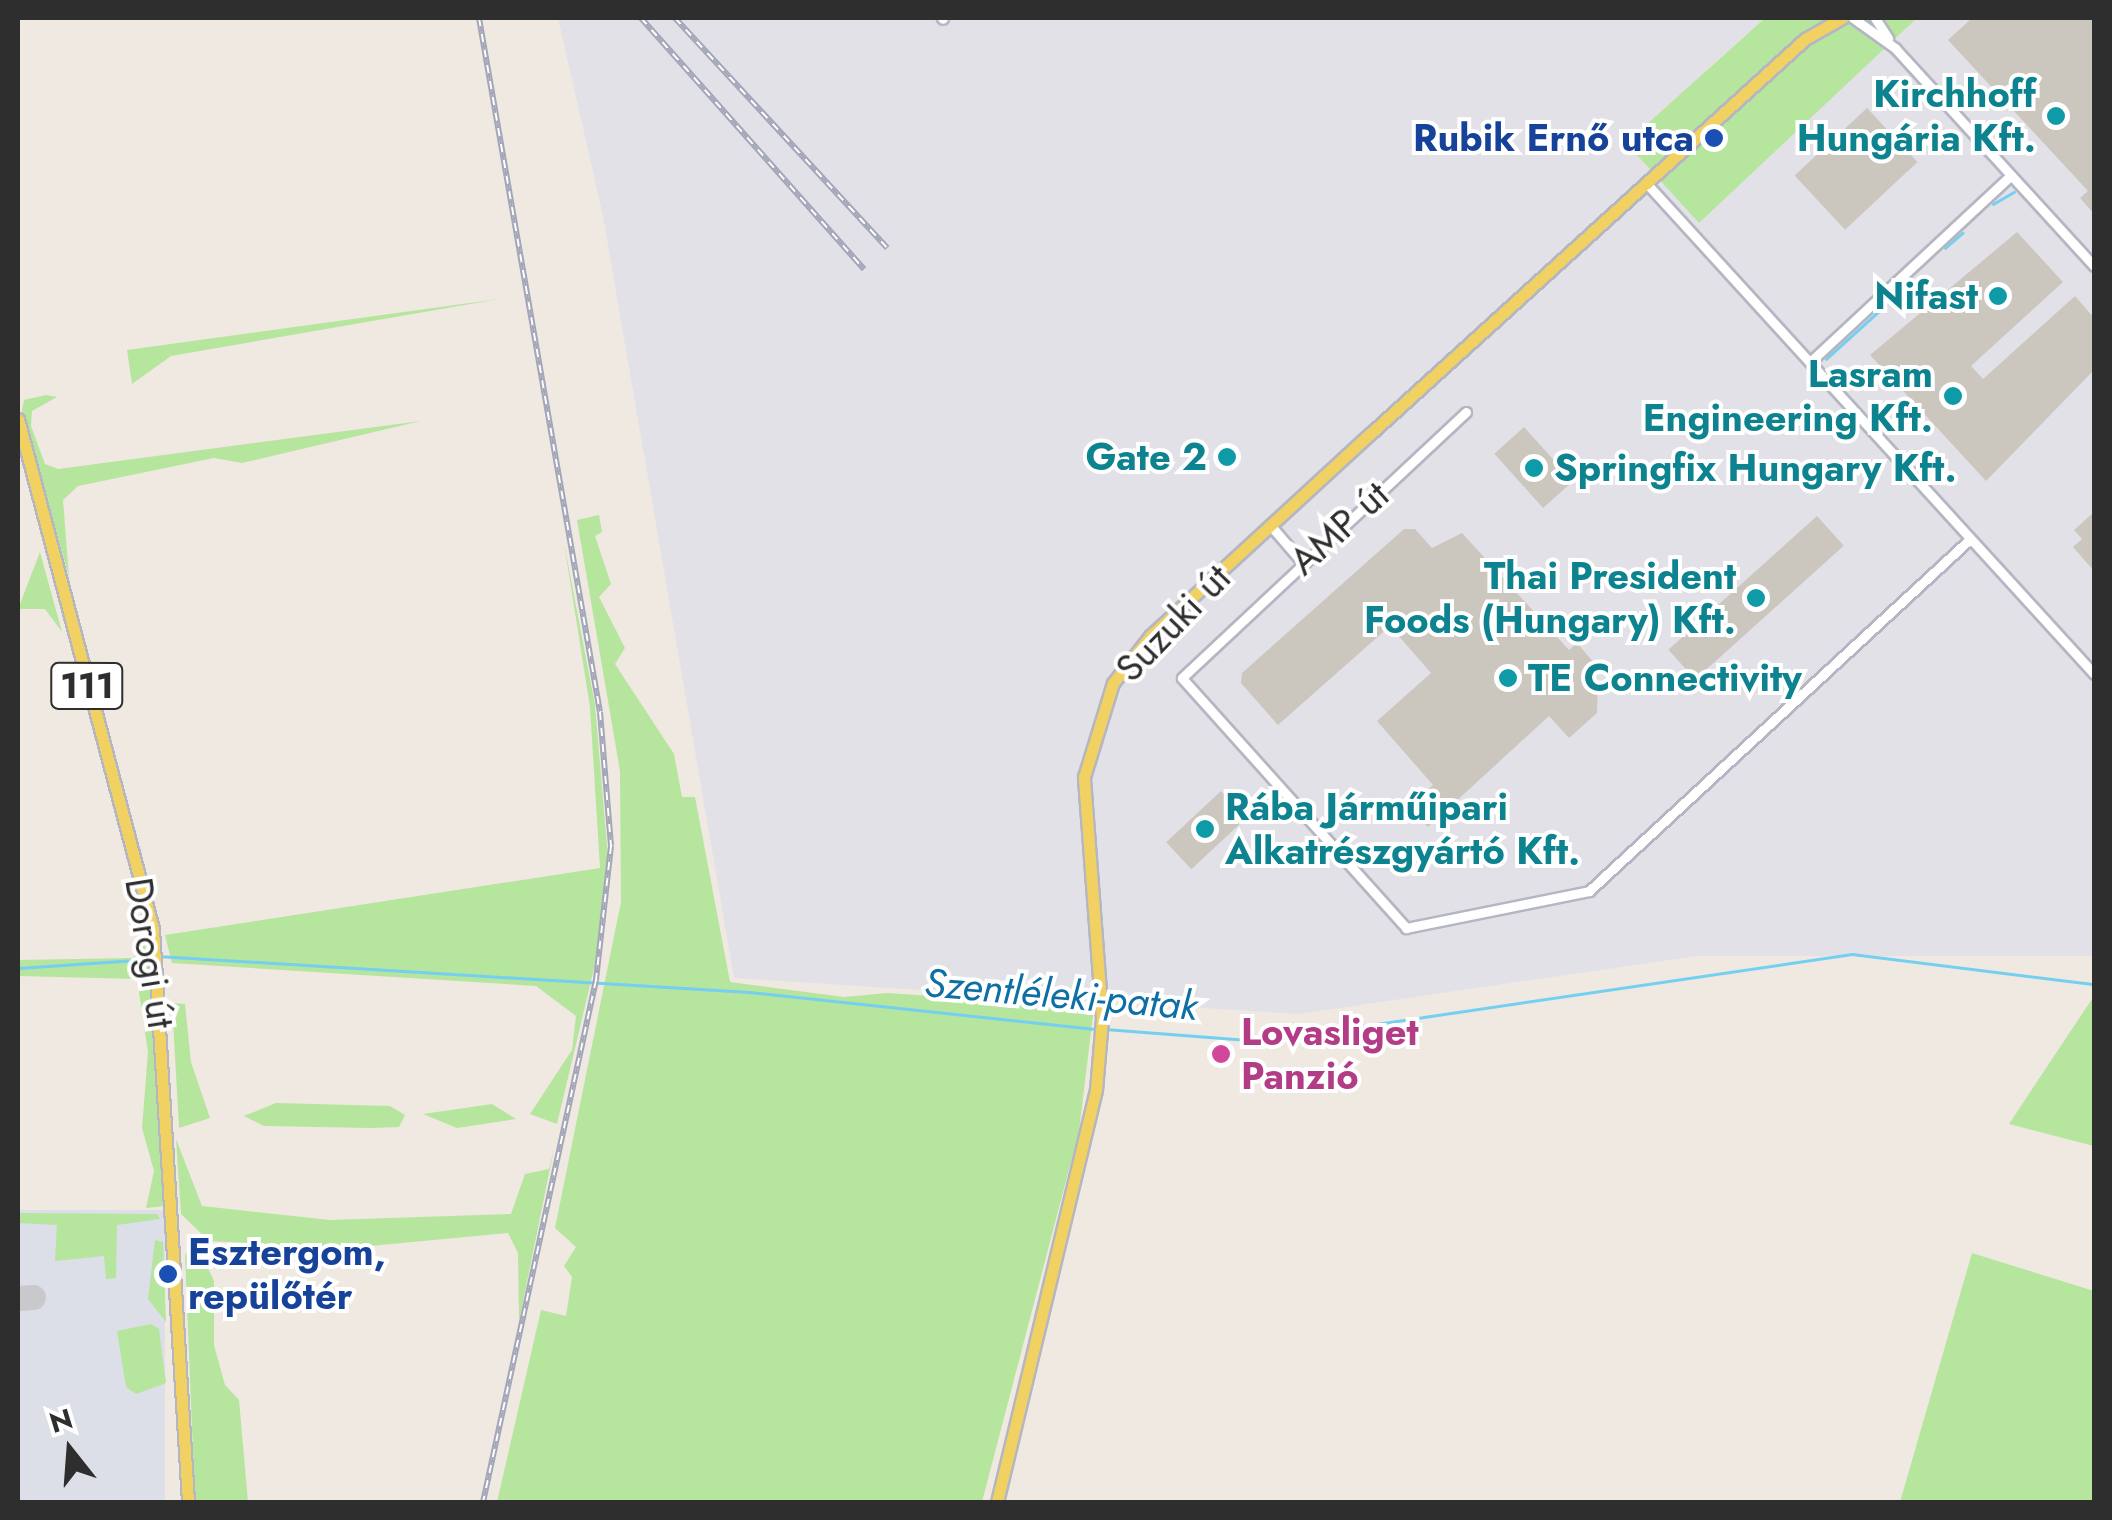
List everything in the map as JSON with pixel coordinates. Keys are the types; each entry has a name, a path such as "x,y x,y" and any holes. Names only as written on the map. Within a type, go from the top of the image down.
{"main road":[{"path":"1806,39 1820,18"},
{"path":"1806,39 1849,18"},
{"name":"Suzuki út","path":"996,1502 1087,1144 1102,1018 1084,797 1097,720 1134,653 1806,39"},
{"name":"Dorogi út","path":"18,419 157,958 188,1502"}],"street":[{"path":"1849,18 1894,48"},
{"path":"1875,18 1894,48 2094,266"},
{"path":"1810,362 2010,176"},
{"path":"1648,184 2094,674"},
{"name":"AMP út","path":"1466,412 1301,561 1182,678 1261,772 1406,928 1589,891 1969,540"},
{"path":"1271,526 1301,561"}],"shaded area":[{"path":"558,18 1765,18 1707,69 1699,222 1917,18 2094,18 2094,956 1697,956 1298,1014 734,978 603,216"},
{"path":"18,1210 165,1210 165,1502 18,1502"}],"green space":[{"path":"1765,18 1917,18 1699,223 1626,143"},
{"path":"499,299 171,356 132,384 127,350"},
{"path":"57,397 32,411 31,426 45,464 58,469 421,421 242,463 214,458 78,486 63,500 69,577 22,410 24,400"},
{"path":"599,515 602,532 595,536 611,584 599,597 625,648 615,664 674,754 682,797 695,797 730,982 844,997 887,993 1094,1007 1079,1131 982,1502 497,1502 541,1310 566,1316 572,1277 564,1266 576,1247 555,1228 621,902 620,771 577,520"},
{"path":"564,543 595,705 608,857 596,960 557,1124 530,1114 572,1050 576,1016 536,986 172,963 165,935 600,868 590,707"},
{"path":"40,552 62,632 45,609 18,609"},
{"path":"143,937 153,976 165,1206 146,1208 154,1171 142,1128 148,1052 137,979 18,976 18,960 133,958"},
{"path":"2094,996 2094,1146 2009,1124"},
{"path":"172,1003 185,1004 191,1062 210,1118 179,1128"},
{"path":"276,1103 390,1106 405,1115 399,1127 371,1128 264,1126 244,1116"},
{"path":"492,1104 516,1119 457,1128 423,1114"},
{"path":"176,1139 202,1206 330,1220 511,1214 525,1174 549,1169 554,1149 519,1321 518,1253 508,1233 349,1248 209,1241 181,1214"},
{"path":"18,1213 157,1214 160,1219 117,1225 116,1278 106,1279 104,1256 55,1261 57,1225 20,1223"},
{"path":"155,1240 163,1242 166,1322 148,1299"},
{"path":"196,1242 214,1281 214,1345 225,1385 239,1400 248,1502 195,1502 185,1255"},
{"path":"1972,1253 2094,1291 2094,1502 1900,1502"},
{"path":"151,1324 159,1329 166,1383 136,1394 126,1387 117,1331"}],"building":[{"name":"Kirchhoff Hungária Kft.","path":"1972,18 2094,18 2094,214 2080,198 2088,191 1948,40"},
{"path":"1867,108 1917,162 1845,230 1795,176"},
{"path":"2017,232 2063,282 1971,366 1983,379 2075,296 2094,318 2094,370 1986,481 1870,355"},
{"name":"Springfix Hungary Kft.","path":"1524,427 1573,481 1543,508 1494,454"},
{"path":"2094,512 2094,571 2073,547 2082,539 2074,530"},
{"name":"Thai President Foods (Hungary) Kft.","path":"1817,516 1844,546 1695,680 1668,650"},
{"name":"TE Connectivity","path":"1404,529 1415,529 1432,548 1462,533 1569,650 1577,643 1596,665 1587,674 1598,686 1597,713 1569,738 1549,716 1428,827 1409,806 1433,785 1377,721 1431,673 1390,626 1278,725 1241,683 1242,673"},
{"name":"Rába Járműipari Alkatrészgyártó Kft.","path":"1221,791 1246,818 1191,869 1166,842"}],"waterway":[{"path":"1993,204 2014,192"},
{"path":"1945,248 1962,233"},
{"path":"1826,359 1878,312"},
{"name":"Szentléleki-patak","path":"1105,1029 1261,1041 1852,954 2094,984"},
{"name":"Szentléleki-patak","path":"158,956 749,992 1097,1029"},
{"name":"Szentléleki-patak","path":"18,968 151,959"}],"taxiway":[{"path":"18,1298 33,1297"}],"railway":[{"path":"479,18 600,712 611,846 596,980 483,1502"},
{"path":"641,18 864,269"},
{"path":"675,18 887,248"}],"place":[{"name":"Kirchhoff Hungária Kft.","path":"2056,116"},
{"name":"Rubik Ernő utca","path":"1714,138"},
{"name":"Nifast","path":"1998,296"},
{"name":"Lasram Engineering Kft.","path":"1953,396"},
{"name":"Gate 2","path":"1227,457"},
{"name":"Springfix Hungary Kft.","path":"1534,468"},
{"name":"Thai President Foods (Hungary) Kft.","path":"1756,598"},
{"name":"TE Connectivity","path":"1508,678"},
{"name":"Rába Járműipari Alkatrészgyártó Kft.","path":"1205,829"},
{"name":"Lovasliget Panzió","path":"1221,1054"},
{"name":"Esztergom, repülőtér","path":"168,1274"}]}
